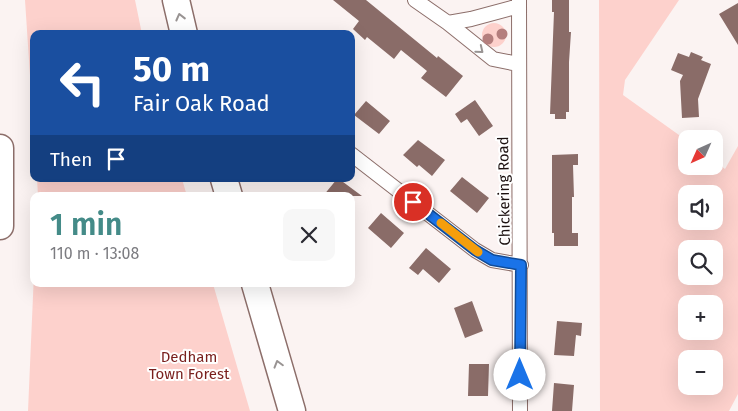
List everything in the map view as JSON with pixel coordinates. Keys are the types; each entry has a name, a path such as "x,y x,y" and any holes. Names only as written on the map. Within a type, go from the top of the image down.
{"highway":[{"path":"176,0 183,30"},
{"path":"0,148 0,226"},
{"path":"256,287 292,411"}],"street":[{"path":"415,0 448,23 493,60 518,64"},
{"path":"448,23 471,19 519,3"},
{"name":"Chickering Road","path":"519,3 520,411"},
{"path":"355,157 475,250 492,260 521,265"}],"green space":[{"path":"25,0 135,0 141,30 30,30 30,76"},
{"path":"599,0 679,0 625,80 623,95 678,134 678,175 723,175 723,167 725,169 738,146 738,394 729,411 600,411"},
{"path":"494,23 503,26 506,35 503,44 494,47 485,44 482,35 485,26"},
{"path":"37,182 183,182 186,192 38,192"},
{"name":"Dedham Town Forest","path":"33,287 214,287 250,411 28,411"}],"building":[{"path":"333,0 366,0 437,58 438,56 463,76 446,97 421,78 427,71 401,50 394,59 367,37 365,40 353,29 359,21"},
{"path":"552,0 569,0 569,32 571,32 569,112 566,112 566,119 555,119 555,114 550,114 554,12 552,12"},
{"path":"738,3 738,45 719,14"},
{"path":"691,52 703,57 701,60 711,64 698,99 699,117 682,118 680,81 683,75 671,70 678,53 689,57"},
{"path":"475,100 493,126 479,136 467,119 461,123 455,114"},
{"path":"366,101 390,121 379,134 355,114"},
{"path":"418,140 445,160 432,176 419,165 417,167 403,155"},
{"path":"578,154 578,165 573,165 572,233 578,233 578,246 554,246 554,233 552,233 552,155"},
{"path":"462,177 489,198 477,213 450,191"},
{"path":"335,182 343,182 362,196 355,196 355,192 326,192"},
{"path":"381,213 404,233 391,248 368,228"},
{"path":"426,248 451,269 439,283 423,269 418,275 409,268"},
{"path":"472,301 483,331 465,338 454,308"},
{"path":"557,321 582,323 581,336 576,335 574,356 554,355"},
{"path":"469,364 489,364 488,396 468,396"},
{"path":"554,383 574,385 572,411 552,411"}],"slow traffic":[{"path":"441,223 478,252"}],"route":[{"path":"413,202 475,250 492,260 521,265 520,375"}]}
